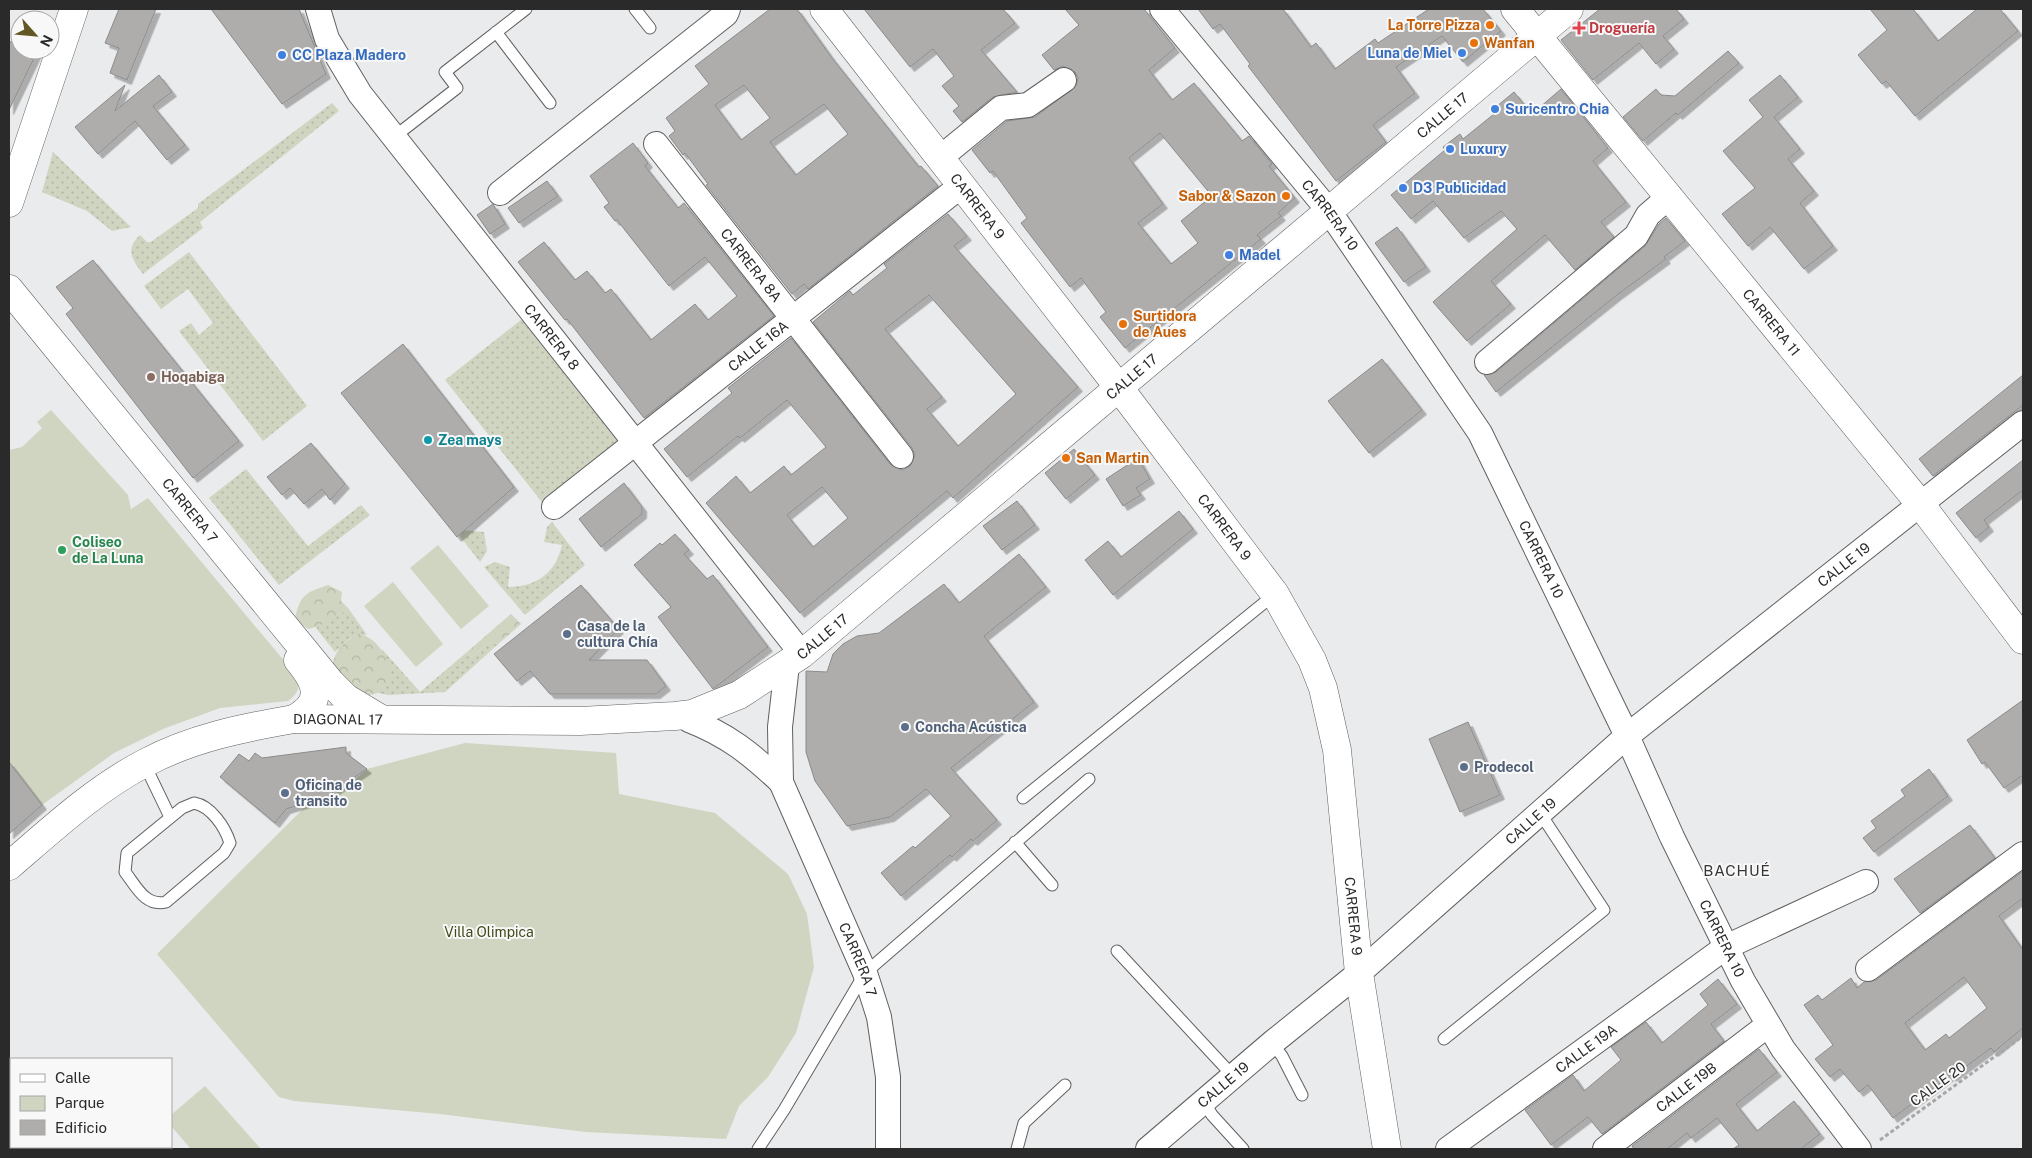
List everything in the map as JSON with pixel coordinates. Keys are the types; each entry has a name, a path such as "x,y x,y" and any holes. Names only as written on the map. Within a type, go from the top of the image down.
{"main road":[{"path":"9,203 74,9"},
{"name":"CARRERA 9","path":"824,9 1120,388 1274,594 1312,660 1331,716 1337,750 1359,972 1386,1149"},
{"name":"CARRERA 11","path":"1515,9 1921,504 2023,640"},
{"name":"CALLE 17","path":"698,714 739,695 794,660 1569,9"},
{"name":"CARRERA 7","path":"9,289 330,682 346,698 381,719"},
{"name":"CARRERA 7","path":"9,306 308,672 313,681 314,698 305,713 294,719"},
{"name":"DIAGONAL 17","path":"9,866 81,805 144,763 206,737 294,719 580,721 698,714"}],"street":[{"name":"CARRERA 8","path":"318,9 327,39 343,69 634,444 794,660"},
{"path":"500,193 726,14 728,9"},
{"name":"CARRERA 10","path":"1162,9 1329,210 1480,433 1627,736 1672,837 1726,947 1768,1025 1802,1077 1867,1146"},
{"path":"940,158 1001,108 1028,105 1064,80"},
{"name":"CARRERA 8A","path":"656,144 901,456"},
{"name":"CALLE 16A","path":"554,506 962,185"},
{"path":"1487,362 1636,236 1648,215 1670,196"},
{"name":"CALLE 19","path":"1148,1149 1272,1043 1359,972 1627,736 2023,423"},
{"name":"CARRERA 7","path":"794,660 780,727 781,782 865,973 879,1016 888,1077 888,1149"},
{"name":"CARRERA 7","path":"698,714 717,731 734,741 781,782"},
{"path":"1868,969 2023,854"},
{"name":"CALLE 19A","path":"1448,1149 1726,947 1866,882"},
{"name":"CALLE 19B","path":"1605,1149 1768,1025"}],"lane":[{"path":"394,137 457,88 445,72 526,9"},
{"path":"636,9 650,28"},
{"path":"496,32 550,103"},
{"path":"1023,798 1274,594"},
{"path":"144,763 170,817"},
{"path":"758,1149 784,1110 865,973 1089,779"},
{"path":"194,803 203,805 226,831 230,843 224,853 166,902 159,904 148,901 125,872 127,853 170,817 194,803"},
{"path":"1444,1039 1604,910 1540,813"},
{"path":"1015,842 1052,885"},
{"path":"1117,951 1233,1076"},
{"path":"1272,1043 1282,1056 1302,1095"},
{"path":"1018,1149 1024,1123 1065,1085"},
{"path":"1204,1102 1212,1115 1243,1149"}],"path":[{"name":"CALLE 20","path":"1867,1146 2023,1036"}],"green space":[{"path":"332,103 339,111 200,222 203,228 143,274 133,259 131,250 135,240 140,235 147,242 151,242 198,208 198,204"},
{"path":"53,152 131,227 112,231 87,211 42,192"},
{"path":"189,252 307,406 263,441 179,331 191,323 199,335 213,323 188,289 161,309 144,286"},
{"path":"531,312 634,443 549,511 445,380"},
{"path":"51,410 128,495 131,509 148,498 296,675 298,686 294,696 288,701 220,708 163,729 114,753 42,805 9,762 9,450 22,447 42,428 37,422"},
{"path":"246,469 308,546 361,505 370,515 279,585 209,498"},
{"path":"552,522 585,565 525,615 484,567 495,562 510,567 508,587 536,581 550,571 562,545 544,542 547,527"},
{"path":"463,530 484,532 487,551 480,562 459,535"},
{"path":"438,545 489,606 461,629 410,568"},
{"path":"393,582 443,644 416,667 364,606"},
{"path":"328,585 342,592 341,601 348,608 329,621 308,629 295,619 299,605 309,593"},
{"path":"348,608 367,635 353,637 335,652 316,628"},
{"path":"511,614 521,624 495,647 490,642 472,657 467,652"},
{"path":"359,634 367,637 382,651 389,669 389,679 385,687 377,693 361,697 332,666 341,647"},
{"path":"490,642 495,647 445,692 389,695 378,693 389,677 388,667 381,648 420,692 467,652 472,657"},
{"name":"Villa Olimpica","path":"465,743 616,753 619,794 715,813 788,874 807,914 814,967 796,1033 768,1077 739,1106 726,1139 586,1132 440,1114 294,1101 279,1097 157,954 305,807 344,789 367,769"},
{"path":"205,1086 261,1149 191,1149 172,1127 172,1114"}],"building":[{"path":"119,9 156,9 127,80 110,73 119,48 105,43"},
{"name":"CC Plaza Madero","path":"211,9 299,9 326,74 282,104"},
{"path":"770,9 797,9 832,58 919,167 921,166 938,186 808,289 804,284 792,294 706,185 708,184 685,153 683,155 669,136 675,131 666,118 709,84 695,66","holes":["744,85 770,118 741,140 715,105","824,104 848,134 796,175 770,142"]},
{"path":"864,9 1003,9 1015,23 981,50 1017,92 993,97 962,122 953,111 959,106 942,86 954,76 933,49 910,67"},
{"path":"1065,9 1144,9 1175,48 1149,70 1172,100 1194,83 1242,141 1249,136 1272,164 1269,166 1295,198 1278,213 1281,216 1257,235 1261,239 1125,348 1100,317 1106,312 1081,278 1070,287 1021,223 1027,218 993,171 990,173 972,150 1007,121 1035,117 1076,86 1078,78 1075,72 1063,66 1054,70 1042,55 1079,25","holes":["1160,133 1212,196 1181,221 1198,243 1171,264 1138,223 1163,204 1129,158"]},
{"path":"1198,9 1283,9 1311,47 1316,43 1335,69 1375,39 1378,43 1429,9 1483,9 1501,31 1463,62 1442,36 1396,67 1415,93 1373,125 1386,142 1336,181 1248,66 1250,64 1220,24 1213,29"},
{"path":"1600,9 1676,9 1684,19 1663,36 1674,49 1656,64 1639,43 1593,80 1561,40"},
{"path":"1870,9 1913,9 1938,41 1977,9 2000,9 2018,31 1915,116 1886,81 1882,84 1858,55 1887,30"},
{"path":"9,41 10,60 33,60 9,110"},
{"path":"1728,51 1739,63 1678,115 1676,113 1643,141 1623,117 1656,89 1661,95 1675,96"},
{"path":"159,75 172,92 153,106 185,145 167,160 135,121 98,154 75,127 125,85 115,111"},
{"path":"1780,75 1798,97 1774,117 1800,149 1788,159 1814,191 1800,203 1833,246 1804,269 1770,227 1748,246 1722,214 1755,188 1723,151 1763,117 1749,100"},
{"path":"1561,89 1608,148 1593,161 1626,202 1601,222 1614,237 1575,270 1545,235 1491,281 1511,304 1467,341 1433,302 1517,229 1501,211 1464,238 1433,201 1411,219 1391,195 1445,150 1443,147 1460,134 1463,139 1494,114 1491,111 1514,92 1532,114"},
{"path":"633,143 648,163 645,166 678,208 684,203 774,316 644,418 567,319 565,320 518,262 544,242 575,280 587,271 605,293 611,289 651,340 695,304 708,320 737,296 705,257 669,286 617,220 615,221 604,207 609,203 590,176"},
{"path":"547,181 558,196 519,223 508,208"},
{"path":"493,204 505,224 490,234 477,215"},
{"path":"948,214 967,236 954,246 1078,387 953,498 947,491 800,613 706,503 736,476 750,493 784,466 791,475 826,447 787,400 687,477 664,449 732,393 728,388 791,338 890,464 902,470 910,466 915,455 912,448 813,322 850,291 853,295 887,268 884,264","holes":["929,295 1016,394 958,446 927,409 942,397 885,329","822,487 848,518 813,547 787,515"]},
{"path":"1666,218 1685,241 1664,257 1666,259 1617,295 1496,392 1484,375 1496,372 1645,246 1659,224"},
{"path":"1397,227 1426,267 1404,282 1375,243"},
{"name":"Hoqabiga","path":"93,260 239,441 193,478 66,314 73,308 56,287"},
{"name":"Zea mays","path":"403,344 514,487 457,537 341,393"},
{"path":"1382,359 1422,410 1369,453 1328,401"},
{"path":"2023,375 2023,405 1933,476 1919,459"},
{"path":"311,443 345,484 330,500 322,489 304,504 290,488 282,495 267,477"},
{"path":"1074,449 1095,475 1066,499 1045,473"},
{"path":"1138,458 1150,479 1136,488 1141,495 1123,506 1106,479"},
{"path":"2023,460 2023,490 1984,520 1989,527 1976,538 1956,513"},
{"path":"624,483 642,507 642,514 601,547 579,519"},
{"path":"1017,501 1035,525 1002,550 983,526"},
{"path":"1179,511 1193,529 1113,595 1085,560 1108,541 1121,557"},
{"path":"675,534 689,550 684,554 707,579 713,575 768,647 713,689 658,617 671,607 634,565 660,543 662,545"},
{"name":"Concha Acústica","path":"1019,554 1046,587 984,636 1034,702 951,768 997,820 973,841 971,839 952,857 950,855 901,896 881,873 913,846 915,848 951,816 926,789 890,817 847,826 815,781 806,752 806,671 827,672 833,654 843,644 857,636 879,633 944,584 959,603"},
{"name":"Casa de la cultura Chía","path":"581,585 619,629 589,660 647,660 666,686 656,694 550,694 530,671 517,681 494,654"},
{"path":"2023,700 2023,775 2004,788 1985,762 1982,764 1967,740"},
{"name":"Prodecol","path":"1468,722 1500,795 1460,812 1429,739"},
{"name":"Oficina de transito","path":"346,747 346,753 367,769 329,796 286,809 275,823 220,777 239,754 249,761 255,753 262,758"},
{"path":"9,762 42,805 9,834"},
{"path":"1929,769 1948,796 1874,852 1863,838 1876,828 1871,821 1905,796 1901,790"},
{"path":"1970,825 1995,858 1920,913 1894,879"},
{"path":"2023,871 2023,898 1999,916 2023,950 2023,1028 1994,1052 1991,1048 1893,1118 1868,1085 1859,1092 1840,1069 1830,1077 1815,1059 1833,1045 1804,1005 1818,995 1822,1000 1851,978 1857,988 1864,982 1876,980","holes":["1964,977 1987,1008 1949,1038 1946,1034 1925,1050 1905,1023"]},
{"path":"1718,979 1737,1004 1711,1024 1724,1041 1602,1134 1588,1117 1551,1145 1525,1110 1573,1075 1584,1091 1621,1060 1611,1047 1646,1022 1662,1043 1708,1005 1700,994"},
{"path":"1759,1049 1777,1072 1736,1104 1757,1131 1794,1101 1820,1134 1801,1149 1733,1149 1739,1145 1717,1118 1691,1138 1687,1133 1667,1149 1634,1149 1632,1146"}],"place":[{"name":"La Torre Pizza","path":"1490,25"},
{"name":"Droguería","path":"1579,28"},
{"name":"Wanfan","path":"1474,43"},
{"name":"Luna de Miel","path":"1462,53"},
{"name":"CC Plaza Madero","path":"282,55"},
{"name":"Suricentro Chia","path":"1495,109"},
{"name":"Luxury","path":"1450,149"},
{"name":"D3 Publicidad","path":"1403,188"},
{"name":"Sabor & Sazon","path":"1286,196"},
{"name":"Madel","path":"1229,255"},
{"name":"Surtidora de Aues","path":"1123,324"},
{"name":"Hoqabiga","path":"151,377"},
{"name":"Zea mays","path":"428,440"},
{"name":"San Martin","path":"1066,458"},
{"name":"Coliseo de La Luna","path":"62,550"},
{"name":"Casa de la cultura Chía","path":"567,634"},
{"name":"Concha Acústica","path":"905,727"},
{"name":"Prodecol","path":"1464,767"},
{"name":"Oficina de transito","path":"285,793"}],"district":[{"name":"BACHUÉ","path":"1737,871"}]}
